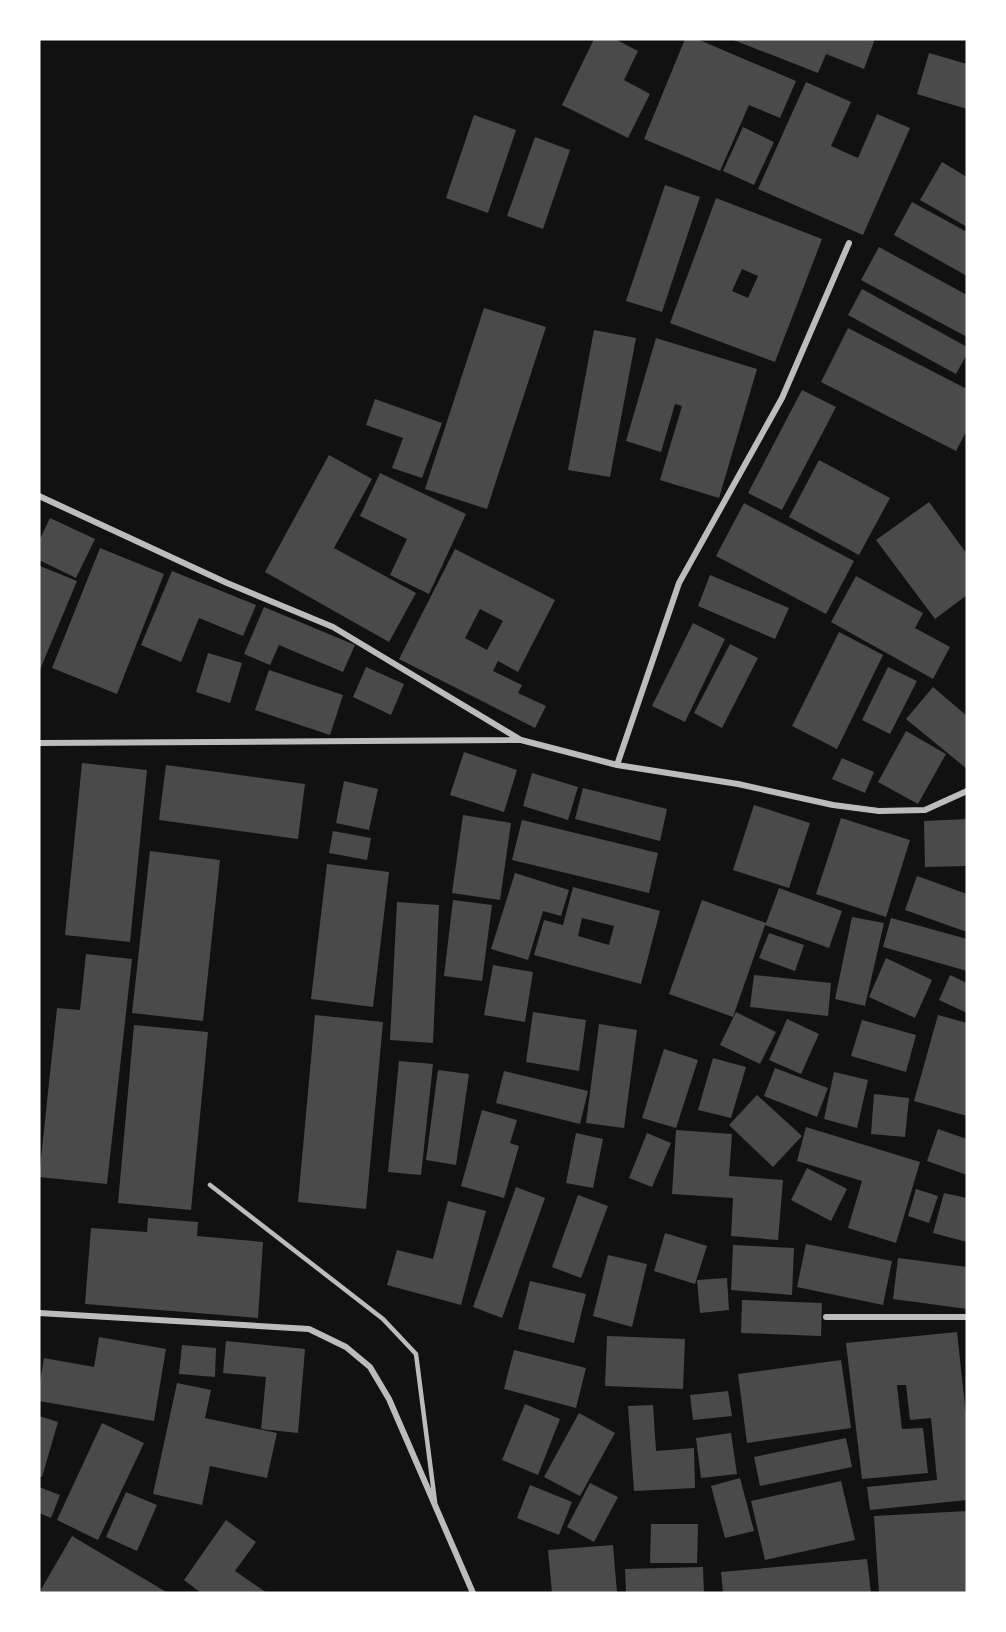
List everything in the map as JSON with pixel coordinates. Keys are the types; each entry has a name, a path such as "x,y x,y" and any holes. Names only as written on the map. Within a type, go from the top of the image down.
{"street":[{"path":"617,765 679,583 782,398 849,243"},
{"path":"39,496 227,583 333,627 521,740"},
{"path":"39,743 521,740 617,765 738,784 834,805 879,811 925,810 967,791"},
{"path":"39,1312 309,1329 346,1347 370,1367 389,1400 473,1593"},
{"path":"826,1317 967,1317"}],"lane":[{"path":"210,1185 384,1319 416,1354 436,1508"}],"building":[{"path":"594,39 615,39 638,51 624,80 650,94 628,138 562,105"},
{"path":"685,39 697,39 796,81 780,118 749,105 720,171 644,139"},
{"path":"731,39 875,39 864,69 826,54 818,73"},
{"path":"929,53 967,64 967,109 917,94"},
{"path":"806,82 851,102 831,146 858,158 877,114 910,128 863,235 758,189"},
{"path":"474,115 516,130 488,213 446,198"},
{"path":"743,127 774,142 754,185 723,171"},
{"path":"535,137 570,150 543,229 507,216"},
{"path":"942,162 967,177 967,227 920,200"},
{"path":"665,185 700,197 662,312 626,301"},
{"path":"716,198 822,239 775,362 670,323","holes":["742,269 758,276 748,298 732,291"]},
{"path":"912,202 967,232 967,276 894,235"},
{"path":"879,247 967,295 967,337 861,280"},
{"path":"862,289 967,347 967,354 956,374 848,315"},
{"path":"484,308 546,327 487,509 425,489"},
{"path":"848,328 967,389 967,430 956,451 821,382"},
{"path":"594,330 636,338 610,477 568,470"},
{"path":"656,338 757,369 719,498 660,480 682,406 675,404 661,452 626,441"},
{"path":"802,390 836,407 782,510 748,493"},
{"path":"375,399 442,423 422,478 392,468 403,438 366,425"},
{"path":"329,455 372,479 334,548 416,593 389,642 265,572"},
{"path":"819,460 890,498 859,555 789,517"},
{"path":"380,473 466,514 429,594 390,575 407,539 360,516"},
{"path":"929,502 967,554 967,595 935,619 876,540"},
{"path":"744,503 854,561 826,614 716,556"},
{"path":"50,518 95,539 76,578 39,560 39,541"},
{"path":"100,548 164,574 117,694 52,668"},
{"path":"455,549 555,600 518,672 498,661 493,671 522,685 518,693 546,706 535,728 399,659","holes":["480,609 503,621 487,650 465,638"]},
{"path":"40,566 77,581 39,672 39,568"},
{"path":"172,571 256,605 243,636 199,618 181,662 141,645"},
{"path":"710,575 789,608 775,639 698,606"},
{"path":"856,576 923,613 915,628 950,647 933,679 831,622"},
{"path":"264,607 355,645 343,672 279,645 270,665 244,654"},
{"path":"693,623 725,639 685,722 652,706"},
{"path":"839,632 883,655 837,749 792,726"},
{"path":"730,644 758,658 722,728 694,713"},
{"path":"208,653 242,663 230,703 196,692"},
{"path":"366,667 404,684 391,715 353,697"},
{"path":"888,667 917,681 890,734 862,720"},
{"path":"269,670 343,695 330,735 255,710"},
{"path":"933,687 967,716 967,769 906,719"},
{"path":"906,731 946,754 918,804 878,782"},
{"path":"464,752 517,770 504,812 450,795"},
{"path":"842,758 874,772 865,793 832,779"},
{"path":"82,763 147,770 130,942 65,935"},
{"path":"166,765 305,784 298,839 159,820"},
{"path":"532,773 578,787 568,820 523,806"},
{"path":"344,781 378,789 369,830 336,823"},
{"path":"583,788 667,809 660,841 575,819"},
{"path":"754,805 810,823 789,888 733,870"},
{"path":"463,815 511,823 500,900 452,893"},
{"path":"841,818 910,840 886,917 816,894"},
{"path":"967,819 967,866 925,867 924,821"},
{"path":"522,820 658,853 649,893 512,860"},
{"path":"333,831 371,838 367,860 329,853"},
{"path":"150,851 220,860 203,1021 132,1013"},
{"path":"327,864 389,872 373,1007 311,999"},
{"path":"515,873 569,890 561,916 543,911 528,960 491,949"},
{"path":"917,876 967,894 967,932 905,910"},
{"path":"573,887 660,911 641,984 534,955 544,920 563,925","holes":["582,918 614,926 609,945 578,936"]},
{"path":"779,888 842,911 829,948 765,925 733,1017 669,994 702,900 766,923"},
{"path":"453,900 492,905 482,981 444,976"},
{"path":"397,902 439,905 433,1043 390,1040"},
{"path":"852,917 884,923 865,1006 835,999"},
{"path":"891,918 967,939 967,971 883,947"},
{"path":"769,933 804,945 795,971 759,958"},
{"path":"86,954 132,959 107,1184 39,1177 57,1008 80,1010"},
{"path":"886,958 932,980 915,1018 869,997"},
{"path":"493,965 533,972 525,1022 484,1015"},
{"path":"754,975 831,983 828,1016 750,1007"},
{"path":"950,975 967,983 967,1013 939,1000"},
{"path":"533,1012 586,1020 579,1071 526,1062"},
{"path":"736,1012 776,1032 760,1064 720,1045"},
{"path":"315,1015 383,1022 366,1209 298,1202"},
{"path":"938,1015 967,1023 967,1116 914,1101"},
{"path":"787,1019 819,1034 801,1074 769,1060"},
{"path":"862,1020 916,1035 906,1072 851,1056"},
{"path":"599,1024 637,1030 624,1128 586,1123"},
{"path":"134,1025 208,1032 191,1210 118,1203"},
{"path":"664,1049 698,1060 676,1128 642,1118"},
{"path":"713,1058 746,1067 731,1118 698,1110"},
{"path":"399,1061 433,1064 421,1175 388,1172"},
{"path":"775,1068 828,1088 817,1117 764,1096"},
{"path":"438,1070 469,1074 456,1165 426,1160"},
{"path":"504,1071 588,1091 580,1124 496,1103"},
{"path":"834,1072 868,1080 857,1128 824,1119"},
{"path":"874,1094 909,1098 905,1137 871,1134"},
{"path":"757,1095 802,1136 773,1167 729,1125"},
{"path":"482,1110 517,1120 510,1143 519,1146 504,1198 461,1186"},
{"path":"806,1127 920,1162 896,1243 848,1228 862,1181 797,1161"},
{"path":"938,1129 967,1139 967,1175 927,1161"},
{"path":"676,1130 732,1134 729,1176 783,1180 778,1240 731,1236 733,1198 672,1194"},
{"path":"576,1133 603,1139 593,1188 566,1183"},
{"path":"647,1133 671,1143 652,1187 629,1178"},
{"path":"807,1168 847,1189 831,1221 791,1200"},
{"path":"516,1187 545,1198 502,1318 473,1307"},
{"path":"916,1189 938,1196 929,1223 908,1216"},
{"path":"944,1193 967,1198 967,1242 933,1233"},
{"path":"578,1195 608,1206 581,1278 552,1267"},
{"path":"448,1201 486,1211 461,1305 387,1285 397,1250 433,1259"},
{"path":"148,1218 198,1222 197,1236 263,1242 258,1318 85,1304 91,1228 147,1232"},
{"path":"665,1233 707,1246 695,1284 654,1271"},
{"path":"806,1244 892,1261 883,1305 797,1287"},
{"path":"733,1245 794,1248 792,1295 731,1290"},
{"path":"608,1255 647,1264 632,1327 593,1316"},
{"path":"898,1258 967,1267 967,1309 893,1299"},
{"path":"727,1278 729,1310 700,1313 697,1280"},
{"path":"530,1281 586,1294 574,1343 518,1329"},
{"path":"742,1300 822,1303 821,1336 741,1333"},
{"path":"957,1332 967,1424 967,1500 870,1510 867,1487 937,1480 931,1418 910,1420 906,1385 897,1385 902,1429 923,1428 928,1473 862,1479 846,1343"},
{"path":"607,1336 685,1339 683,1389 605,1386"},
{"path":"99,1337 166,1349 154,1421 39,1401 44,1358 94,1367"},
{"path":"226,1341 305,1349 298,1433 261,1429 266,1377 223,1373"},
{"path":"182,1345 216,1348 215,1377 179,1374"},
{"path":"514,1350 586,1368 576,1408 504,1389"},
{"path":"841,1360 851,1428 747,1443 738,1374"},
{"path":"177,1383 211,1390 205,1418 277,1433 267,1478 210,1466 202,1505 153,1494"},
{"path":"728,1391 732,1416 693,1420 690,1395"},
{"path":"525,1404 560,1419 538,1475 502,1460"},
{"path":"653,1405 656,1451 694,1448 695,1488 634,1491 628,1406"},
{"path":"579,1413 615,1433 580,1496 544,1477"},
{"path":"39,1416 58,1422 42,1477 39,1476"},
{"path":"102,1423 144,1443 98,1540 57,1520"},
{"path":"731,1433 737,1474 701,1478 696,1438"},
{"path":"846,1438 852,1467 760,1486 754,1457"},
{"path":"740,1478 754,1531 725,1538 711,1486"},
{"path":"841,1481 855,1540 765,1560 751,1501"},
{"path":"590,1483 618,1497 594,1542 567,1527"},
{"path":"530,1485 572,1502 559,1535 517,1518"},
{"path":"39,1487 60,1495 51,1518 39,1513"},
{"path":"126,1492 157,1505 137,1551 106,1537"},
{"path":"967,1511 967,1592 879,1593 874,1516"},
{"path":"226,1520 256,1542 235,1571 267,1593 201,1593 184,1580"},
{"path":"651,1524 698,1524 697,1563 650,1563"},
{"path":"72,1536 168,1593 39,1593"},
{"path":"613,1545 617,1593 552,1593 548,1550"},
{"path":"867,1559 871,1593 723,1593 721,1572"},
{"path":"703,1567 704,1593 626,1593 625,1569"}]}
